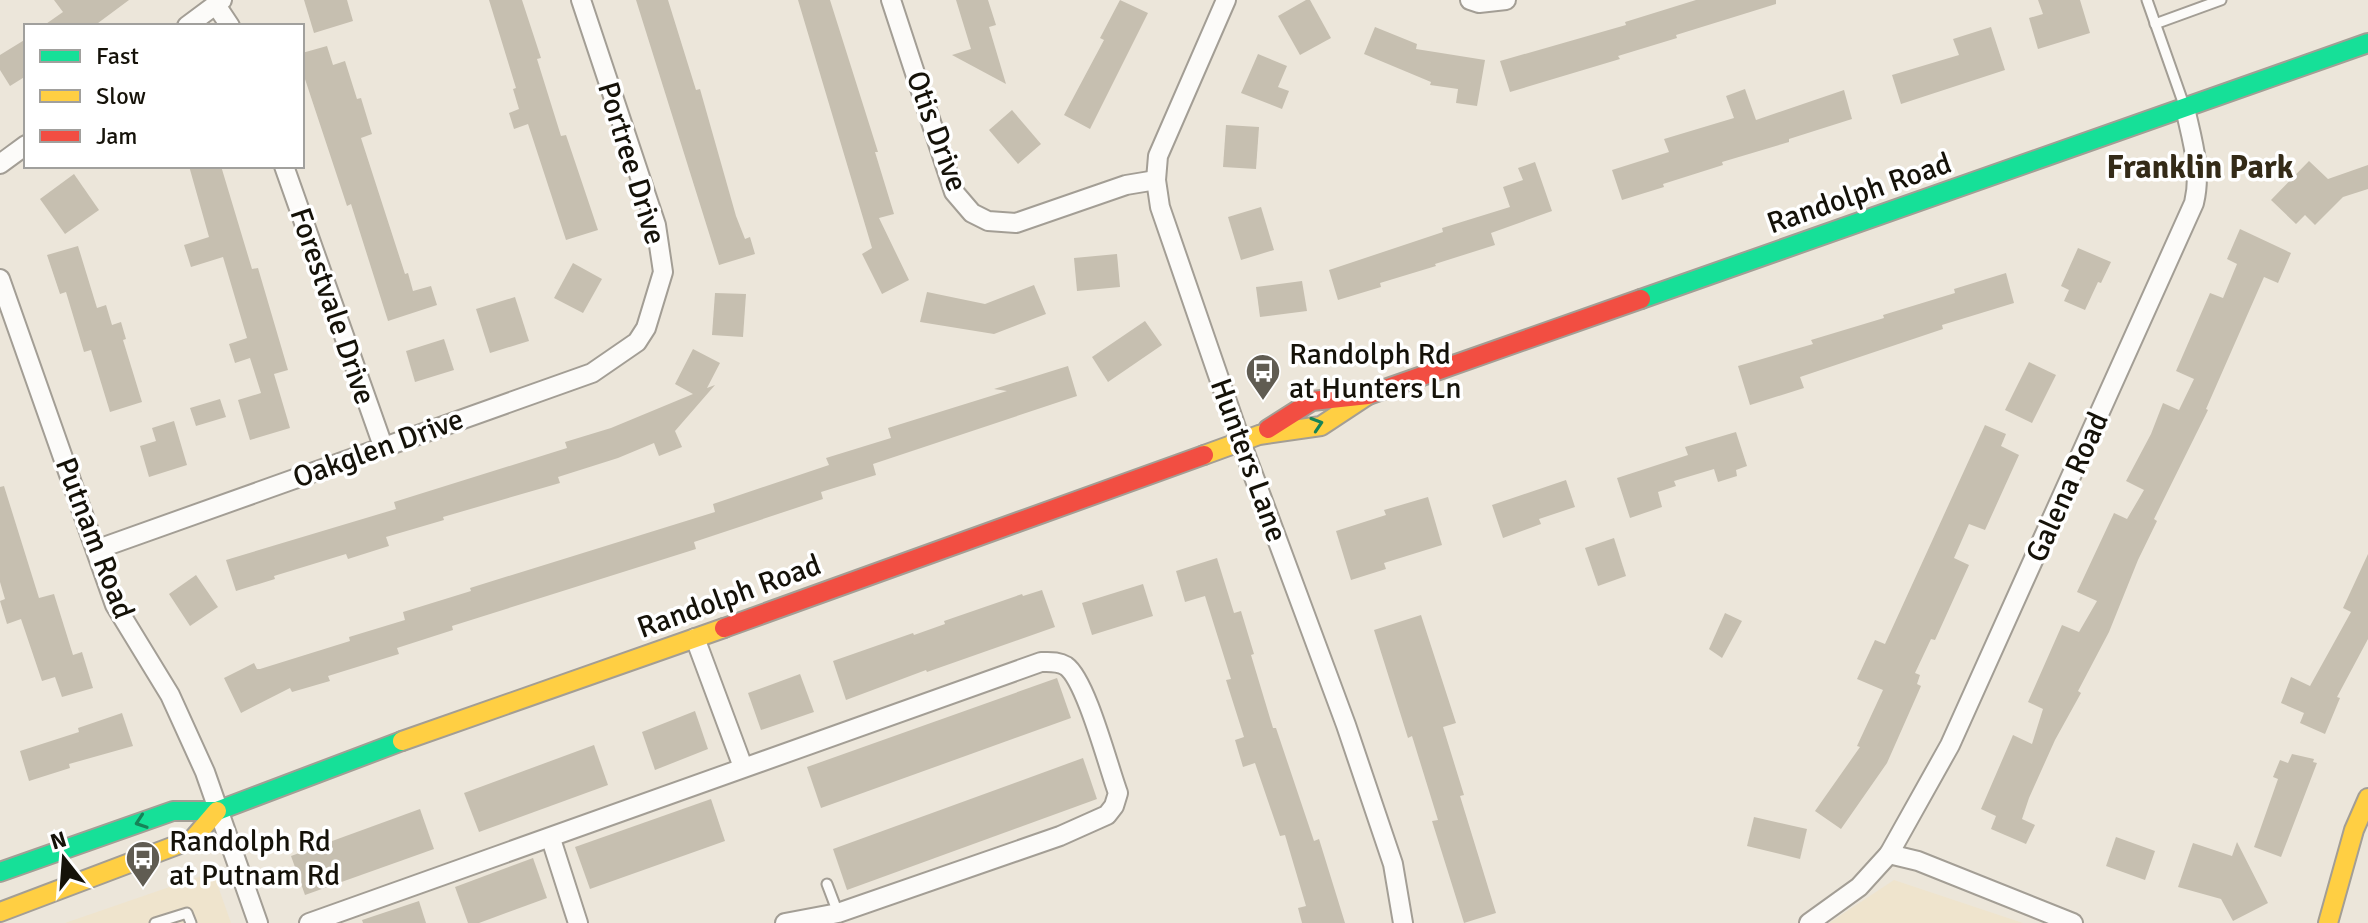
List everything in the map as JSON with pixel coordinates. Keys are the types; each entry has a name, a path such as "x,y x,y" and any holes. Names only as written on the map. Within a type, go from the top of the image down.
{"main road":[{"name":"Randolph Road","path":"0,872 173,811 217,811 334,765 1241,442 1259,435 1312,401 1368,395 2368,43"},
{"name":"Randolph Road","path":"1259,435 1321,426 1368,395"},
{"path":"2328,923 2354,830 2368,798"},
{"name":"Randolph Road","path":"0,912 193,839 217,811"}],"street":[{"name":"Portree Drive","path":"581,0 656,225 663,272 646,328"},
{"name":"Otis Drive","path":"891,0 954,192 972,213 988,221 1016,223 1126,185 1156,180"},
{"name":"Hunters Lane","path":"1226,0 1158,156 1156,180 1160,207 1241,442 1346,725 1393,864 1403,923"},
{"path":"1470,0 1479,3 1506,0"},
{"path":"190,24 219,2 229,24"},
{"name":"Galena Road","path":"1809,923 1859,887 1889,854 1950,745 2194,203 2198,164 2185,108"},
{"path":"0,164 24,146"},
{"name":"Forestvale Drive","path":"285,168 383,446"},
{"name":"Putnam Road","path":"0,279 98,549 115,605 170,695 205,772 258,923"},
{"name":"Oakglen Drive","path":"98,549 592,373 637,342 646,328"},
{"path":"695,638 743,767"},
{"path":"309,923 1041,662 1058,662 1068,667 1081,684 1118,793 1107,815 1060,836 838,913 785,923"},
{"path":"551,839 578,923"},
{"path":"1889,854 1918,861 2065,922"}],"lane":[{"path":"2147,0 2185,108"},
{"path":"2155,24 2221,0"},
{"path":"827,884 838,913"},
{"path":"155,923 187,913 191,923"}],"shaded area":[{"path":"213,872 231,923 65,923"},
{"path":"1894,880 2023,923 1829,923"}],"building":[{"path":"54,0 129,0 97,24 46,24 63,12"},
{"path":"304,0 347,0 353,21 314,33"},
{"path":"489,0 522,0 561,136 566,135 598,230 566,240 528,124 514,129 509,113 519,109 513,89 516,88"},
{"path":"636,0 668,0 696,90 700,89 736,216 745,239 750,237 755,254 719,265"},
{"path":"798,0 830,0 878,152 875,152 894,214 879,218 909,280 882,294 862,254 872,248"},
{"path":"956,0 988,0 996,25 989,27 1006,84 952,55 971,49"},
{"path":"1120,0 1148,13 1090,129 1064,115 1104,40 1100,38"},
{"path":"1310,0 1331,38 1300,55 1278,16"},
{"path":"1696,0 1776,0 1776,4 1676,35 1677,38 1618,56 1620,59 1510,92 1500,61 1626,25 1625,22"},
{"path":"2038,0 2080,0 2090,33 2038,49 2029,18 2043,14"},
{"path":"1375,27 1417,44 1416,49 1485,60 1477,106 1456,103 1458,89 1430,85 1431,82 1364,54"},
{"path":"1991,27 2005,70 1901,104 1892,75 1959,55 1953,39"},
{"path":"24,40 24,77 10,86 0,70 0,55"},
{"path":"327,46 333,65 345,61 372,134 361,138 405,274 408,273 413,291 431,286 437,305 388,321 351,204 347,206 304,76 304,52"},
{"path":"1258,54 1287,66 1278,87 1289,91 1282,109 1241,93"},
{"path":"1745,89 1756,120 1844,90 1852,119 1722,162 1723,165 1622,200 1612,170 1669,152 1664,139 1734,118 1726,96"},
{"path":"1012,110 1041,144 1018,164 989,130"},
{"path":"1226,125 1259,127 1256,169 1223,167"},
{"path":"2309,161 2328,179 2368,165 2368,189 2343,197 2315,225 2305,215 2296,224 2271,200"},
{"path":"1535,162 1552,211 1491,233 1495,245 1338,300 1329,270 1443,232 1442,228 1510,207 1503,187 1523,180 1518,168"},
{"path":"190,168 222,168 252,269 258,268 288,370 274,374 290,428 250,440 238,400 261,393 250,358 235,363 229,344 247,338 223,257 191,267 184,245 209,237"},
{"path":"74,174 99,210 65,234 40,199"},
{"path":"1261,207 1274,250 1241,260 1228,217"},
{"path":"2240,229 2291,253 2278,283 2264,277 2208,410 2154,519 2157,521 2109,632 2029,798 2022,819 2035,825 2026,844 1991,829 1996,816 1981,809 2013,735 2032,744 2043,709 2028,702 2062,625 2079,632 2097,601 2077,592 2114,513 2127,519 2144,490 2126,481 2151,434 2163,403 2179,410 2194,379 2176,371 2210,293 2223,298 2237,264 2227,259"},
{"path":"78,246 97,308 106,305 112,325 121,322 126,339 123,340 142,402 110,412 91,350 84,352 66,292 60,294 47,255"},
{"path":"2078,248 2111,262 2085,310 2064,301 2069,290 2061,286"},
{"path":"1117,254 1120,287 1077,291 1074,258"},
{"path":"573,263 602,279 583,313 554,298"},
{"path":"2006,273 2014,303 1942,325 1943,329 1800,377 1804,388 1750,405 1738,366 1813,344 1811,340 1884,318 1883,315 1955,293 1954,289"},
{"path":"1302,281 1307,311 1260,317 1256,287"},
{"path":"1034,285 1046,314 994,334 920,322 927,292 985,304"},
{"path":"715,293 746,294 743,337 712,335"},
{"path":"515,297 529,341 490,353 476,309"},
{"path":"1145,321 1162,345 1108,382 1092,357"},
{"path":"444,339 454,370 415,382 406,351"},
{"path":"693,349 720,363 707,388 715,385 675,431 682,447 659,456 654,443 558,477 560,483 386,537 389,546 348,559 346,554 236,591 226,560 396,509 394,502 567,448 565,442 611,428 693,394 675,384"},
{"path":"2029,362 2056,375 2032,423 2005,410"},
{"path":"1068,366 1077,396 873,464 876,475 821,492 823,499 694,542 696,549 452,626 453,630 397,648 399,654 328,676 330,681 292,692 290,688 241,713 224,678 254,663 260,669 350,641 349,637 405,620 403,612 471,591 470,588 715,512 713,504 829,465 826,458 891,438 888,428 1007,391 994,389"},
{"path":"220,399 226,417 196,426 190,408"},
{"path":"174,421 187,465 149,477 140,446 156,441 152,428"},
{"path":"1985,425 2006,434 2001,446 2019,455 1985,530 1969,524 1954,558 1969,565 1935,640 1931,639 1915,673 1920,675 1917,684 1921,686 1887,763 1841,829 1815,811 1860,747 1857,746 1883,690 1857,679 1875,640 1885,644"},
{"path":"1736,432 1747,466 1736,470 1737,476 1718,482 1714,469 1674,481 1676,486 1658,492 1662,507 1630,518 1617,478 1688,455 1685,447"},
{"path":"1566,480 1575,507 1539,519 1541,524 1503,538 1492,505"},
{"path":"4,486 39,598 54,594 73,655 82,652 93,688 62,697 55,677 42,681 21,619 7,624 0,601 5,599 0,582 0,487"},
{"path":"1428,497 1442,545 1384,563 1386,569 1351,580 1336,531 1386,515 1384,510"},
{"path":"1614,538 1626,576 1598,586 1585,548"},
{"path":"2368,554 2368,639 2337,697 2340,698 2325,734 2300,723 2304,713 2281,703 2291,677 2310,686 2351,612 2343,608"},
{"path":"1217,558 1234,613 1241,611 1273,728 1276,728 1314,841 1319,839 1345,923 1302,923 1298,908 1306,906 1285,835 1280,836 1255,763 1243,767 1235,740 1244,737 1226,680 1231,679 1205,596 1185,602 1176,571"},
{"path":"196,575 218,607 190,626 169,594"},
{"path":"1143,584 1153,616 1092,635 1082,603"},
{"path":"1042,590 1055,627 846,700 833,661 914,635 945,624 944,621 1022,594"},
{"path":"1725,613 1742,621 1722,658 1709,649"},
{"path":"1421,615 1456,723 1443,727 1464,795 1460,796 1496,913 1464,923 1432,821 1438,820 1374,630"},
{"path":"800,674 814,712 761,730 748,693"},
{"path":"1057,678 1071,718 821,808 807,767"},
{"path":"695,711 708,749 655,770 642,732"},
{"path":"122,713 133,746 69,764 70,768 29,781 20,751 79,732 78,728"},
{"path":"594,745 608,785 479,832 464,793"},
{"path":"2292,754 2314,759 2313,762 2317,763 2281,857 2254,847 2278,779 2273,777 2280,760 2288,763"},
{"path":"1083,758 1097,799 847,890 833,849"},
{"path":"711,799 725,841 590,889 575,847"},
{"path":"420,809 434,849 305,895 291,856"},
{"path":"1754,817 1807,829 1800,859 1747,846"},
{"path":"2116,837 2155,851 2145,880 2106,866"},
{"path":"2237,842 2268,903 2233,921 2221,899 2178,887 2193,843 2232,856"},
{"path":"533,858 547,898 479,923 468,923 455,887"},
{"path":"419,901 426,923 363,923 362,920"}],"traffic: fast":[{"path":"1641,299 2368,43"},
{"path":"0,872 173,811 217,811 402,741"}],"traffic: slow":[{"path":"1204,455 1259,435 1321,426 1368,395"},
{"path":"402,741 724,628"},
{"path":"2328,923 2354,830 2368,798"},
{"path":"0,912 193,839 217,811"}],"traffic: jam":[{"path":"1268,429 1312,401 1368,395 1641,299"},
{"path":"724,628 1204,455"}],"place":[{"name":"Randolph Rd at Hunters Ln","path":"1263,402"},
{"name":"Randolph Rd at Putnam Rd","path":"143,889"}],"district":[{"name":"Franklin Park","path":"2200,167"}]}
